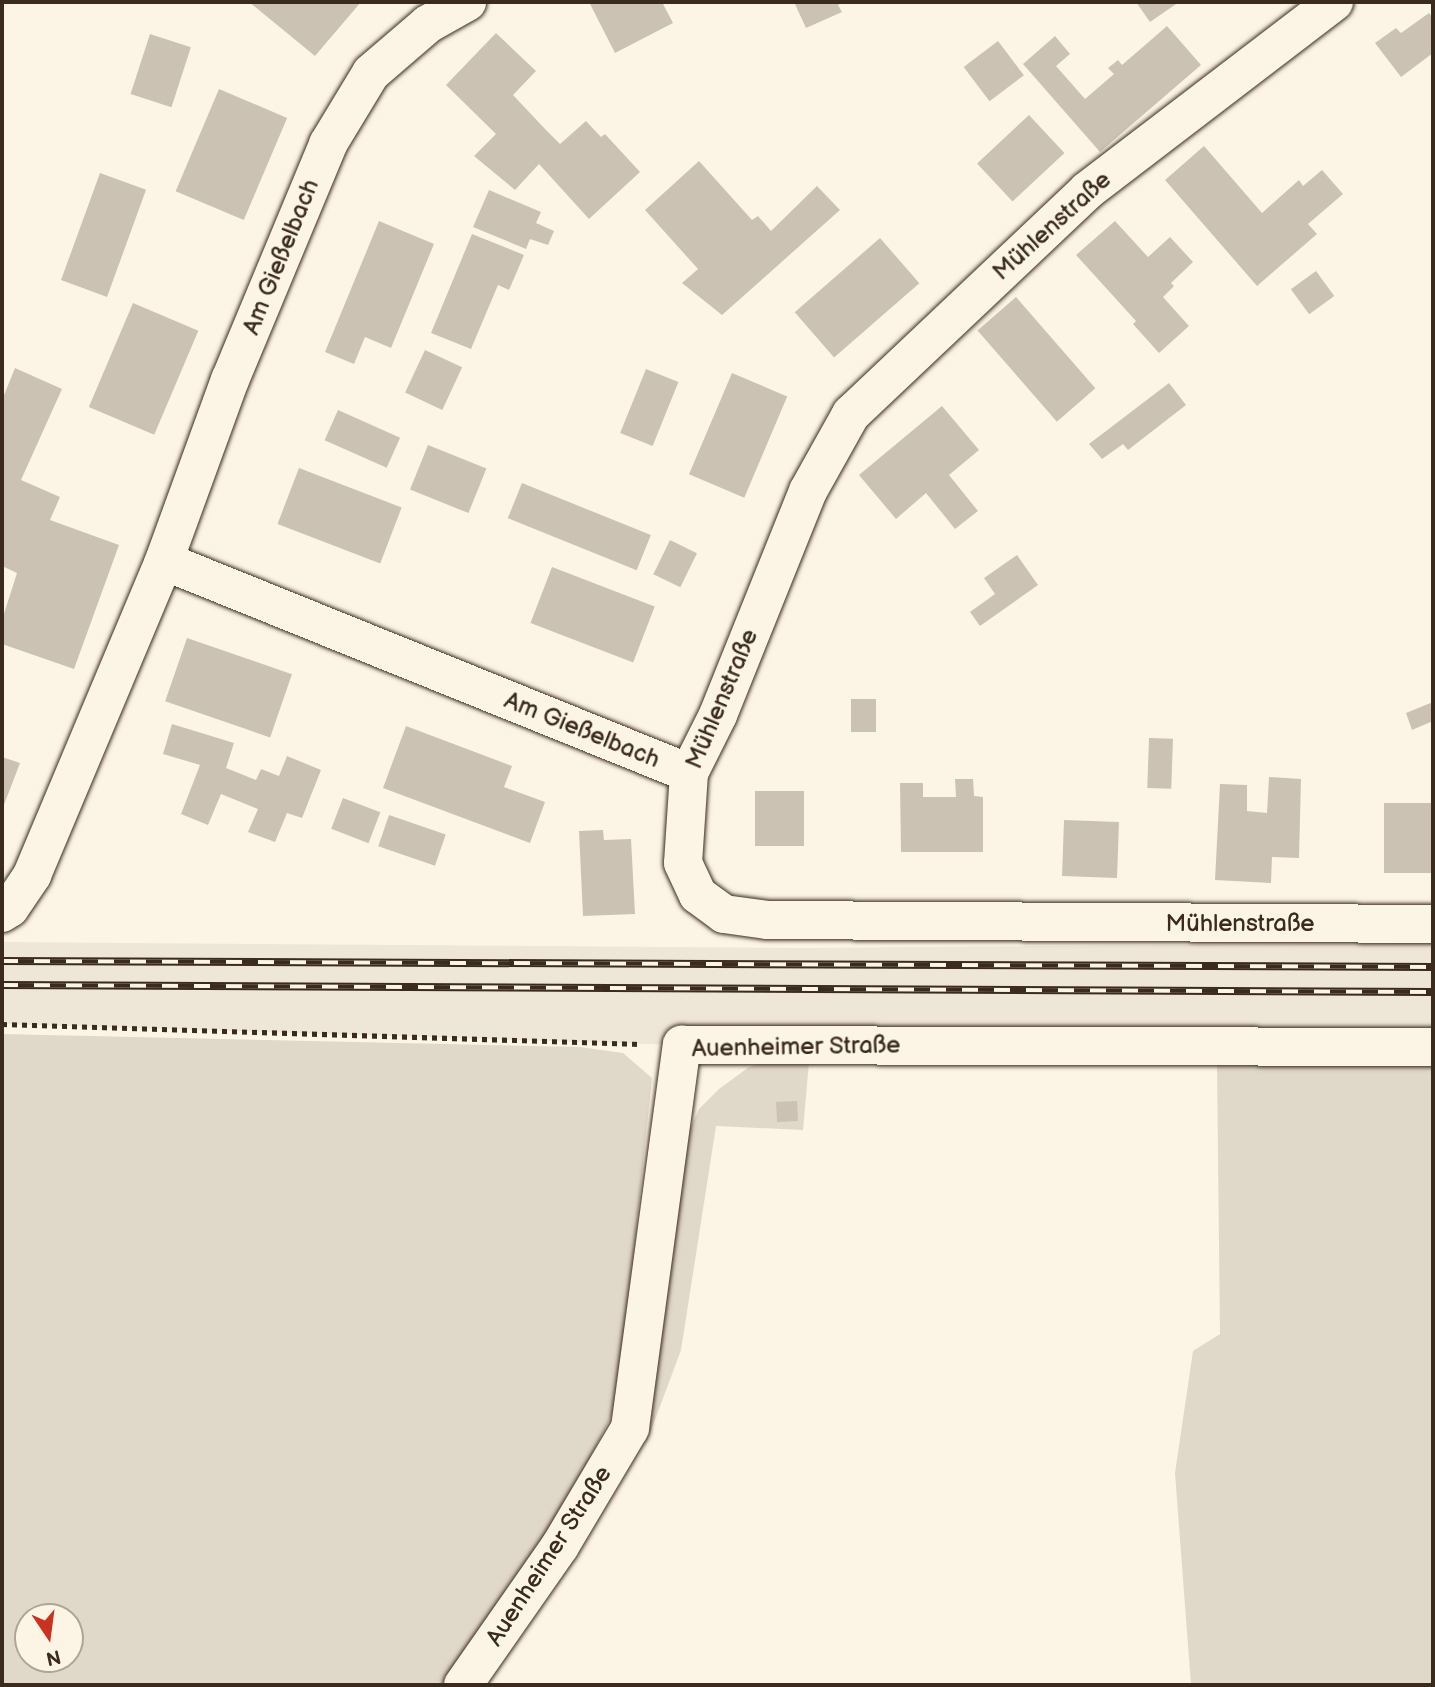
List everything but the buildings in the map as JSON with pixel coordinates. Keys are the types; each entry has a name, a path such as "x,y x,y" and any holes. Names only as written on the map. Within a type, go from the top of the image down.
{"street":[{"name":"Am Gießelbach","path":"2,913 10,908 32,875 164,561 230,380 328,144 371,73 428,24 467,2"},
{"name":"Mühlenstraße","path":"1334,2 1087,191 851,414 808,491 718,715 689,774 683,863 698,895 724,914 767,920 1433,924"},
{"name":"Am Gießelbach","path":"164,561 689,774"},
{"name":"Auenheimer Straße","path":"463,1685 560,1546 630,1428 682,1045 1433,1047"}],"path":[{"path":"2,1024 682,1045"}],"shaded area":[{"path":"2,942 805,948 1433,943 1433,1047 682,1045 2,1024"},
{"path":"2,1034 580,1047 623,1053 652,1078 618,1403 538,1559 449,1685 2,1685"},
{"path":"773,1061 809,1062 803,1130 716,1126 681,1350 646,1444 668,1238 690,1129 699,1109 719,1089 749,1067"},
{"path":"1217,1065 1433,1066 1433,1685 1191,1685 1175,1473 1193,1351 1220,1334"}],"railway":[{"path":"2,961 1433,967"},
{"path":"2,985 1433,992"}]}
